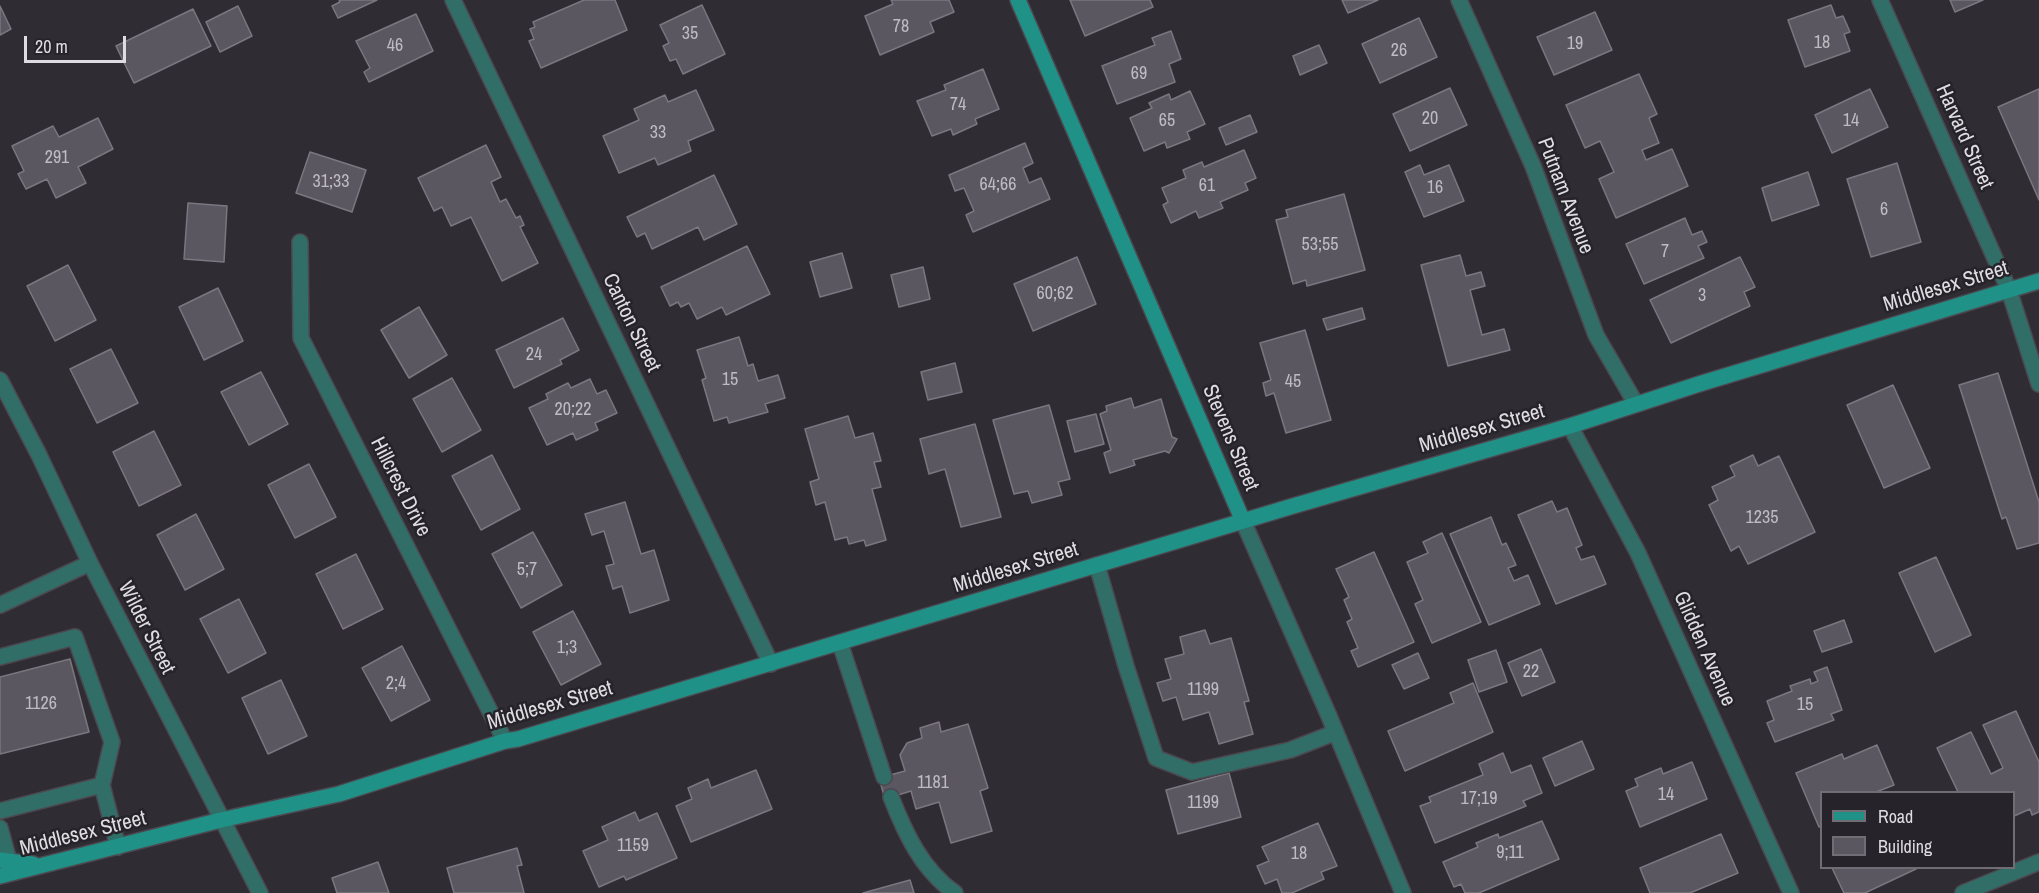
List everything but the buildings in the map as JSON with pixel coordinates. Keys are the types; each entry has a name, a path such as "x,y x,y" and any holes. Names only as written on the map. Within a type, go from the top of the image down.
{"main road":[{"name":"Stevens Street","path":"1018,0 1242,522"},
{"name":"Middlesex Street","path":"0,876 221,820 339,794 505,741 1570,426 2039,281"},
{"path":"4,861 42,865"}],"street":[{"name":"Canton Street","path":"453,0 771,664"},
{"name":"Putnam Avenue","path":"1459,0 1533,166 1596,335 1636,405"},
{"name":"Harvard Street","path":"1881,0 2009,290 2039,384"},
{"name":"Hillcrest Drive","path":"300,242 301,338 505,741"},
{"name":"Wilder Street","path":"0,380 39,455 90,563 260,893"},
{"name":"Glidden Avenue","path":"1570,426 1638,553 1791,893"},
{"name":"Stevens Street","path":"1242,522 1329,716 1334,733 1403,893"},
{"path":"0,605 90,563"},
{"path":"1097,565 1156,758 1192,772 1290,750 1334,733"},
{"path":"0,657 75,637 112,742 102,785 118,846"},
{"path":"840,643 884,777"},
{"path":"0,811 102,785"},
{"path":"891,797 903,829 924,863 955,893"},
{"path":"0,828 4,861"},
{"path":"1963,893 2039,862"}]}
